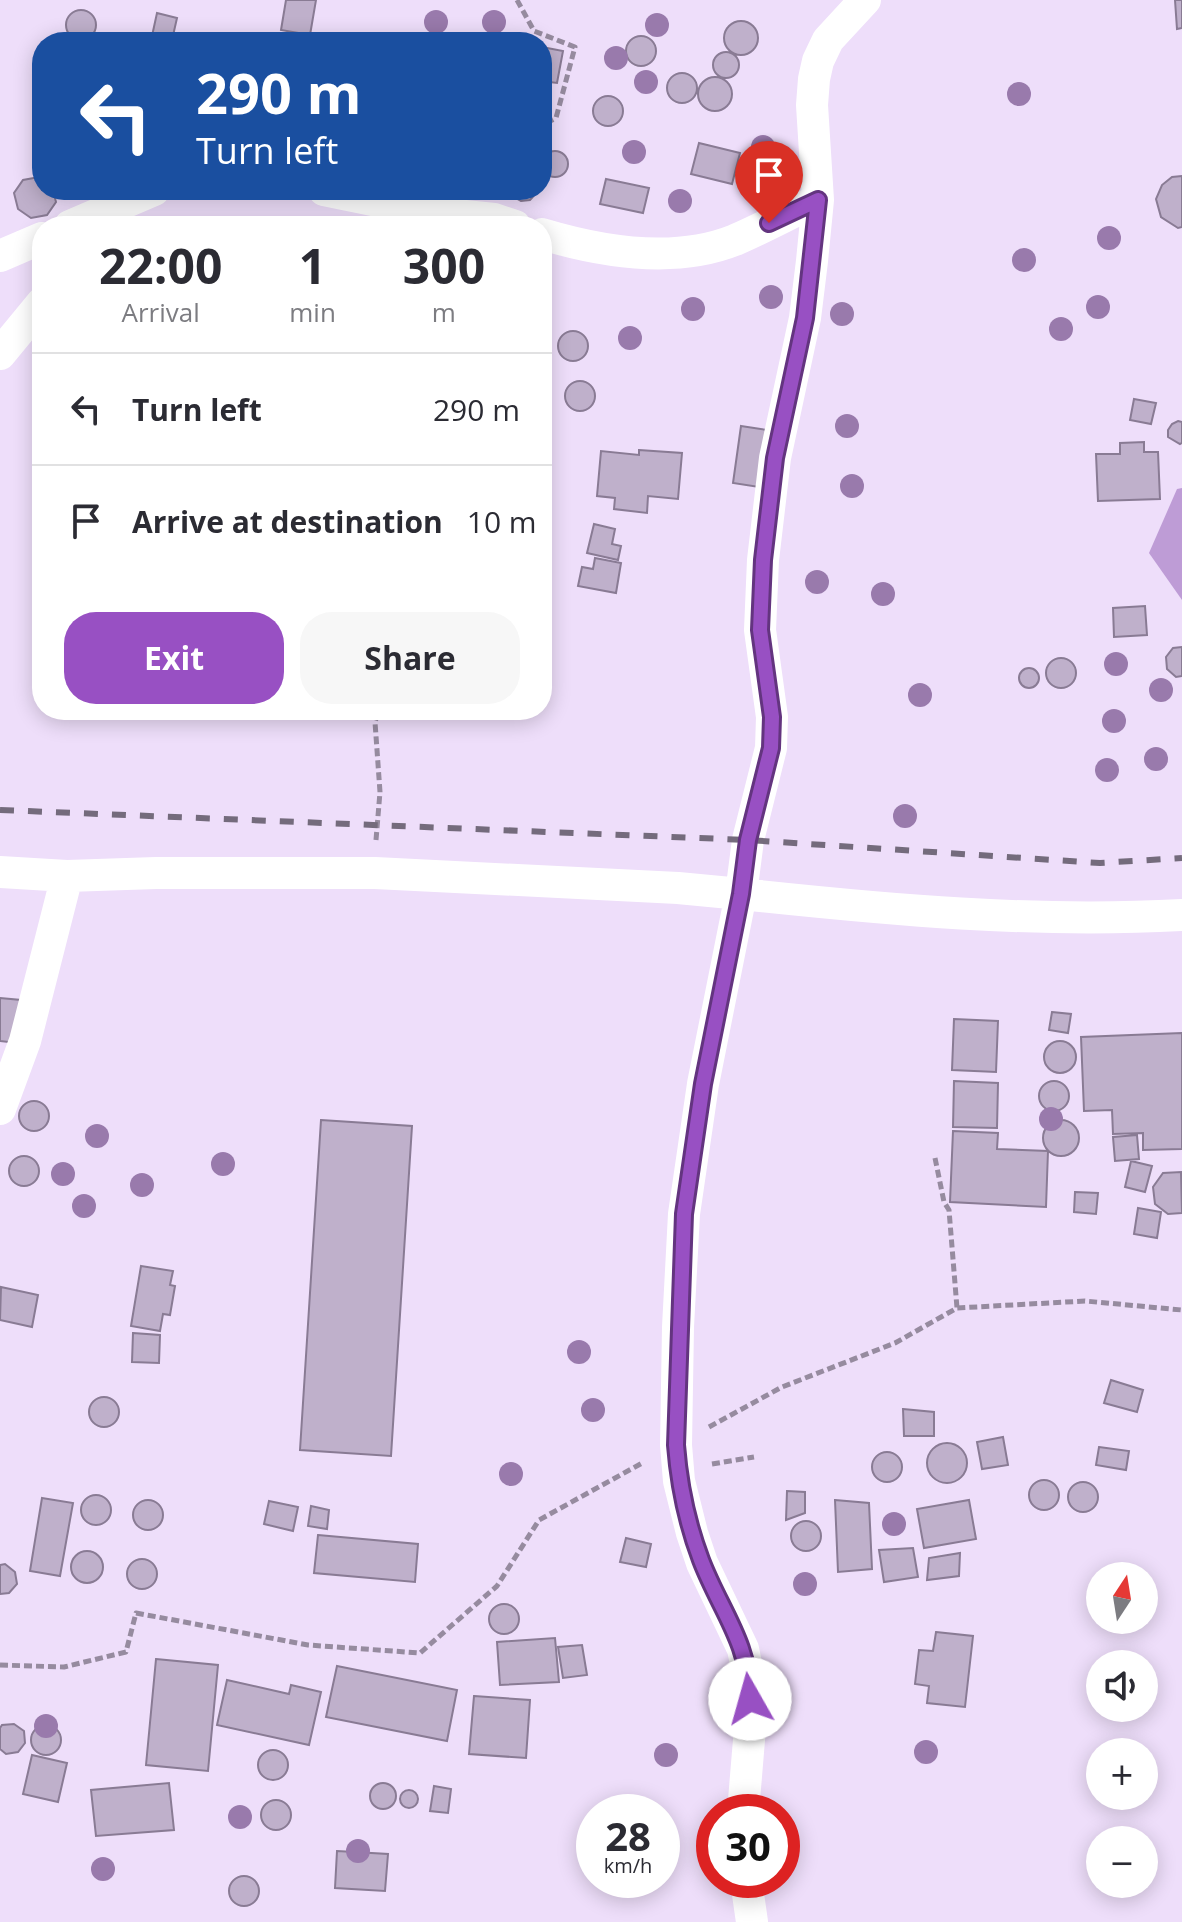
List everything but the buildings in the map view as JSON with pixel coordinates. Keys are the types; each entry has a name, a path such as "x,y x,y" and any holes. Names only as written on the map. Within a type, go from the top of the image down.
{"street":[{"path":"744,1794 751,1716 750,1683 743,1649 702,1563 679,1481 676,1445 684,1214 703,1084 741,894 748,840 771,748 772,717 760,630 768,507 775,458 805,318 818,200 812,105 818,61 833,33 865,0"},
{"path":"104,216 135,200"},
{"path":"373,200 465,216"},
{"path":"552,237 587,247 639,253 689,250 733,241 818,200"},
{"path":"0,256 32,242"},
{"path":"0,354 32,315"},
{"path":"0,872 67,876 375,873 678,888 872,908 1019,918 1182,915"},
{"path":"0,1109 25,1041 67,876"},
{"path":"749,1898 752,1922"}],"path":[{"path":"517,0 537,32"},
{"path":"552,38 575,47 556,118 552,120"},
{"path":"375,873 380,792 376,720"},
{"path":"935,1158 944,1202 949,1210 957,1308"},
{"path":"0,1665 64,1667 126,1652 136,1613 308,1645 420,1653 497,1586 539,1520 782,1387 895,1343 957,1308 1085,1301 1182,1310"},
{"path":"679,1481 712,1464 754,1457"}],"shaded area":[{"path":"1182,488 1182,600 1149,553 1177,489"}],"railway":[{"path":"0,810 748,840 1100,863 1182,858"}],"route":[{"path":"750,1699 743,1649 702,1563 692,1533 679,1481 676,1445 684,1214 703,1084 741,894 748,840 771,748 772,717 760,630 763,560 775,458 805,318 818,200 769,223"}]}
